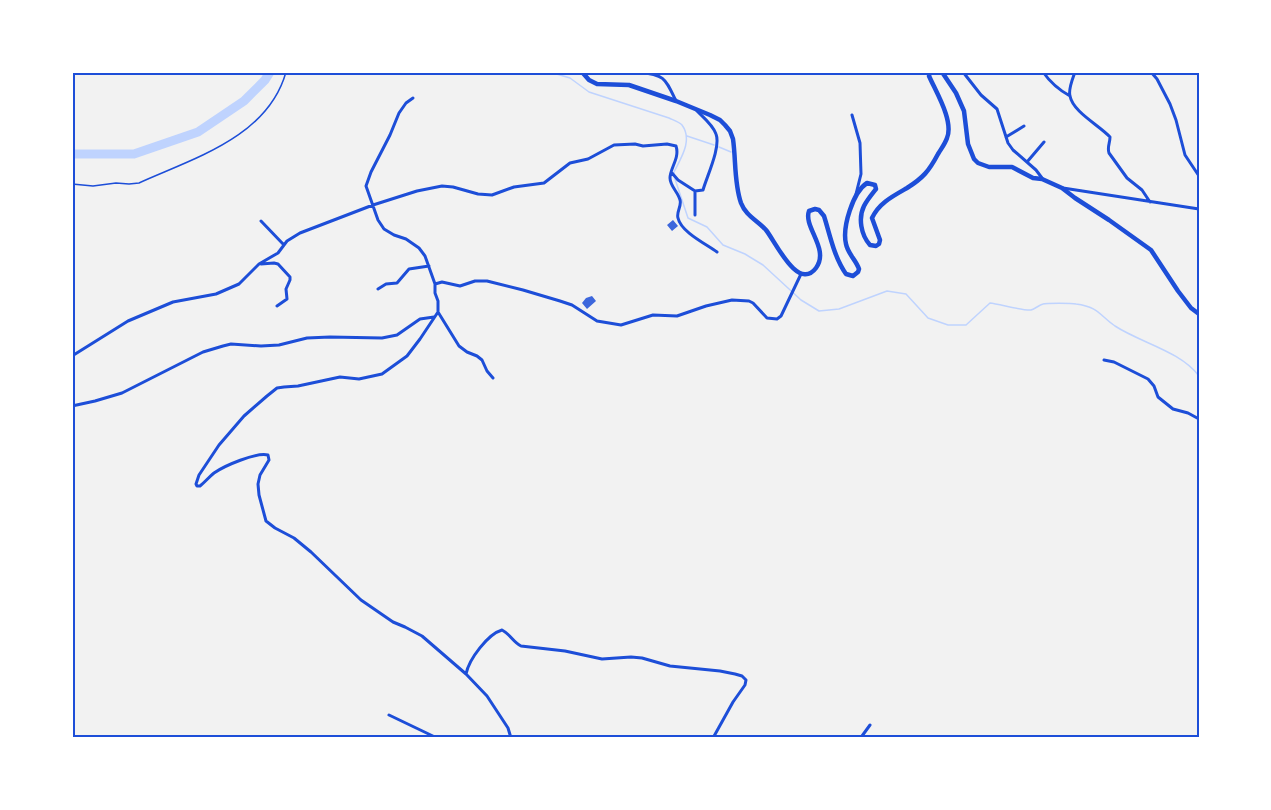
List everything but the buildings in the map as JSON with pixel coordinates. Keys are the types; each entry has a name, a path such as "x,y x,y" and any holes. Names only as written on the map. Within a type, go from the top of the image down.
{"main road":[{"path":"582,72 589,80 597,84 629,85 676,101 720,120 730,131 741,202 745,213 765,229 793,269 801,274 811,272 818,266 819,247 808,217 809,211 819,210 824,216 839,262 846,274 850,276 858,272 858,266 848,251 845,234 856,194 867,183 874,185 876,189 862,209 861,222 866,241 876,246 880,240 872,218 878,208 885,201 923,178 948,138 946,115 929,76 930,72"},
{"path":"942,72 956,93 964,111 968,144 978,163 989,167 1012,168 1033,178 1042,179 1062,188 1109,220 1151,250 1178,291 1191,308 1199,314"}],"street":[{"path":"639,72 654,74 665,79 676,101"},
{"path":"963,72 981,95 997,109 1012,150 1036,170 1042,179"},
{"path":"1042,72 1047,79 1070,96 1078,110 1110,137 1109,153 1127,178 1142,190 1150,202"},
{"path":"1070,96 1076,72"},
{"path":"1151,72 1170,104 1185,156 1199,176"},
{"path":"413,98 406,102 399,113 366,186 378,220 384,229 406,238 425,256 435,284 438,312 407,356 382,374 359,379 340,377 278,388 244,416 219,445 196,484 200,486 213,474 237,462 263,454 268,455 269,460 260,475 258,484 266,520 311,552 361,600 393,622 422,636 466,674 488,696 508,728 511,738"},
{"path":"672,172 678,180 695,191 703,190 713,162 717,141 716,133 694,108"},
{"path":"852,115 860,143 861,174 856,194"},
{"path":"1006,137 1024,126"},
{"path":"1027,162 1044,142"},
{"path":"72,356 128,321 173,302 216,294 239,284 260,264 278,253 287,241 300,233 417,191 442,186 488,195 514,187 538,185 570,163 588,159 614,145 667,144 676,146 678,150 670,181 681,201 677,217 681,227 717,252"},
{"path":"1062,188 1199,210"},
{"path":"695,191 695,215"},
{"path":"261,221 284,245"},
{"path":"260,264 278,264 290,277 286,289 287,299 277,306"},
{"path":"378,289 386,284 397,283 409,269 429,266"},
{"path":"435,284 442,282 460,286 475,281 487,281 566,303 597,321 621,326 653,315 677,316 732,300 749,301 766,318 777,319 781,316 801,274"},
{"path":"438,312 459,346 482,360 493,378"},
{"path":"72,406 122,393 203,352 231,344 261,346 279,345 307,338 382,338 397,334 420,319 435,317"},
{"path":"1104,360 1114,362 1148,379 1158,397 1173,409 1199,419"},
{"path":"466,674 468,666 485,642 502,630 521,646 565,651 602,659 642,658 670,666 720,671 742,676 746,680 745,685 713,738"},
{"path":"388,715 437,738"},
{"path":"858,738 870,725"}],"path":[{"path":"72,184 93,186 139,183 226,144 249,127 273,102 285,79 286,72"}],"waterway":[{"path":"72,154 134,154 198,132 244,101 270,72"},
{"path":"550,72 570,78 589,92 681,124 685,131 686,143 674,175"},
{"path":"687,136 714,145"},
{"path":"719,147 731,152"},
{"path":"675,179 688,218 707,227 723,245 763,265 801,300 819,311 839,309 887,291 906,294 928,318 948,325 966,325 990,303 1028,310 1045,304 1084,305 1094,309 1125,332 1182,360 1199,376"}]}
